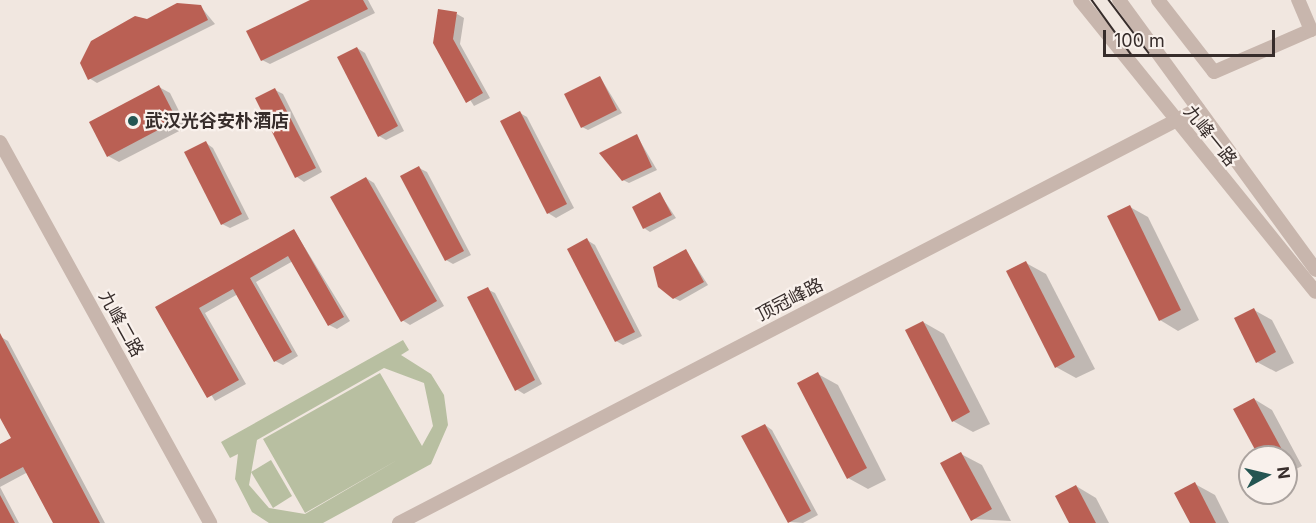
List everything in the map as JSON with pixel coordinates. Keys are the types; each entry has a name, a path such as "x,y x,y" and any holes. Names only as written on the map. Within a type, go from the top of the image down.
{"street":[{"name":"九峰一路","path":"1080,0 1174,121 1316,292"},
{"name":"九峰一路","path":"1119,0 1316,270"},
{"path":"1158,0 1214,72 1311,30 1298,0"},
{"name":"顶冠峰路","path":"399,523 1198,108"},
{"name":"九峰二路","path":"0,142 210,523"}],"green space":[{"path":"403,340 409,350 401,355 431,374 444,395 448,425 431,464 323,523 269,523 252,512 235,479 238,454 230,458 221,442","holes":["384,368 424,383 433,426 422,446 380,373 263,439 305,513 399,459 305,514 269,508 249,485 257,440"]},
{"path":"271,460 292,496 273,508 251,472"}],"building":[{"path":"310,0 363,0 368,9 261,61 246,31"},
{"path":"177,3 201,5 208,20 88,80 80,63 91,41 135,16 147,19"},
{"path":"438,9 457,12 453,39 483,93 466,103 433,43"},
{"path":"357,47 398,126 378,137 337,57"},
{"path":"600,76 617,110 581,128 564,94"},
{"name":"武汉光谷安朴酒店","path":"159,85 177,120 107,157 89,122"},
{"path":"275,88 316,168 295,178 255,98"},
{"path":"520,111 567,204 547,214 500,121"},
{"path":"637,134 652,167 622,181 599,153"},
{"path":"206,141 242,214 221,225 184,152"},
{"path":"419,166 464,251 445,261 400,176"},
{"path":"366,177 437,301 401,322 330,197"},
{"path":"660,192 672,215 643,229 632,207"},
{"path":"1130,205 1181,310 1159,321 1107,216"},
{"path":"294,229 344,317 328,326 288,256 250,278 292,352 274,362 233,289 199,308 239,380 207,398 155,307"},
{"path":"587,238 635,332 615,342 567,249"},
{"path":"686,249 704,282 673,299 658,287 653,267"},
{"path":"1026,261 1075,357 1055,368 1006,271"},
{"path":"488,287 535,380 515,391 467,297"},
{"path":"1254,308 1276,352 1256,363 1234,318"},
{"path":"923,321 970,412 952,422 905,330"},
{"path":"0,333 100,523 53,523 23,467 0,479 0,444 11,438 0,418"},
{"path":"818,372 867,468 847,479 797,383"},
{"path":"1254,398 1279,445 1252,445 1233,409"},
{"path":"765,424 811,511 788,523 741,436"},
{"path":"961,452 992,509 971,521 940,463"},
{"path":"1195,482 1216,523 1190,523 1174,493"},
{"path":"1076,485 1096,523 1069,523 1055,496"},
{"path":"0,495 15,523 0,523"}],"tram line":[{"path":"1092,0 1131,54"},
{"path":"1109,0 1149,53"}],"place":[{"name":"武汉光谷安朴酒店","path":"133,121"}]}
